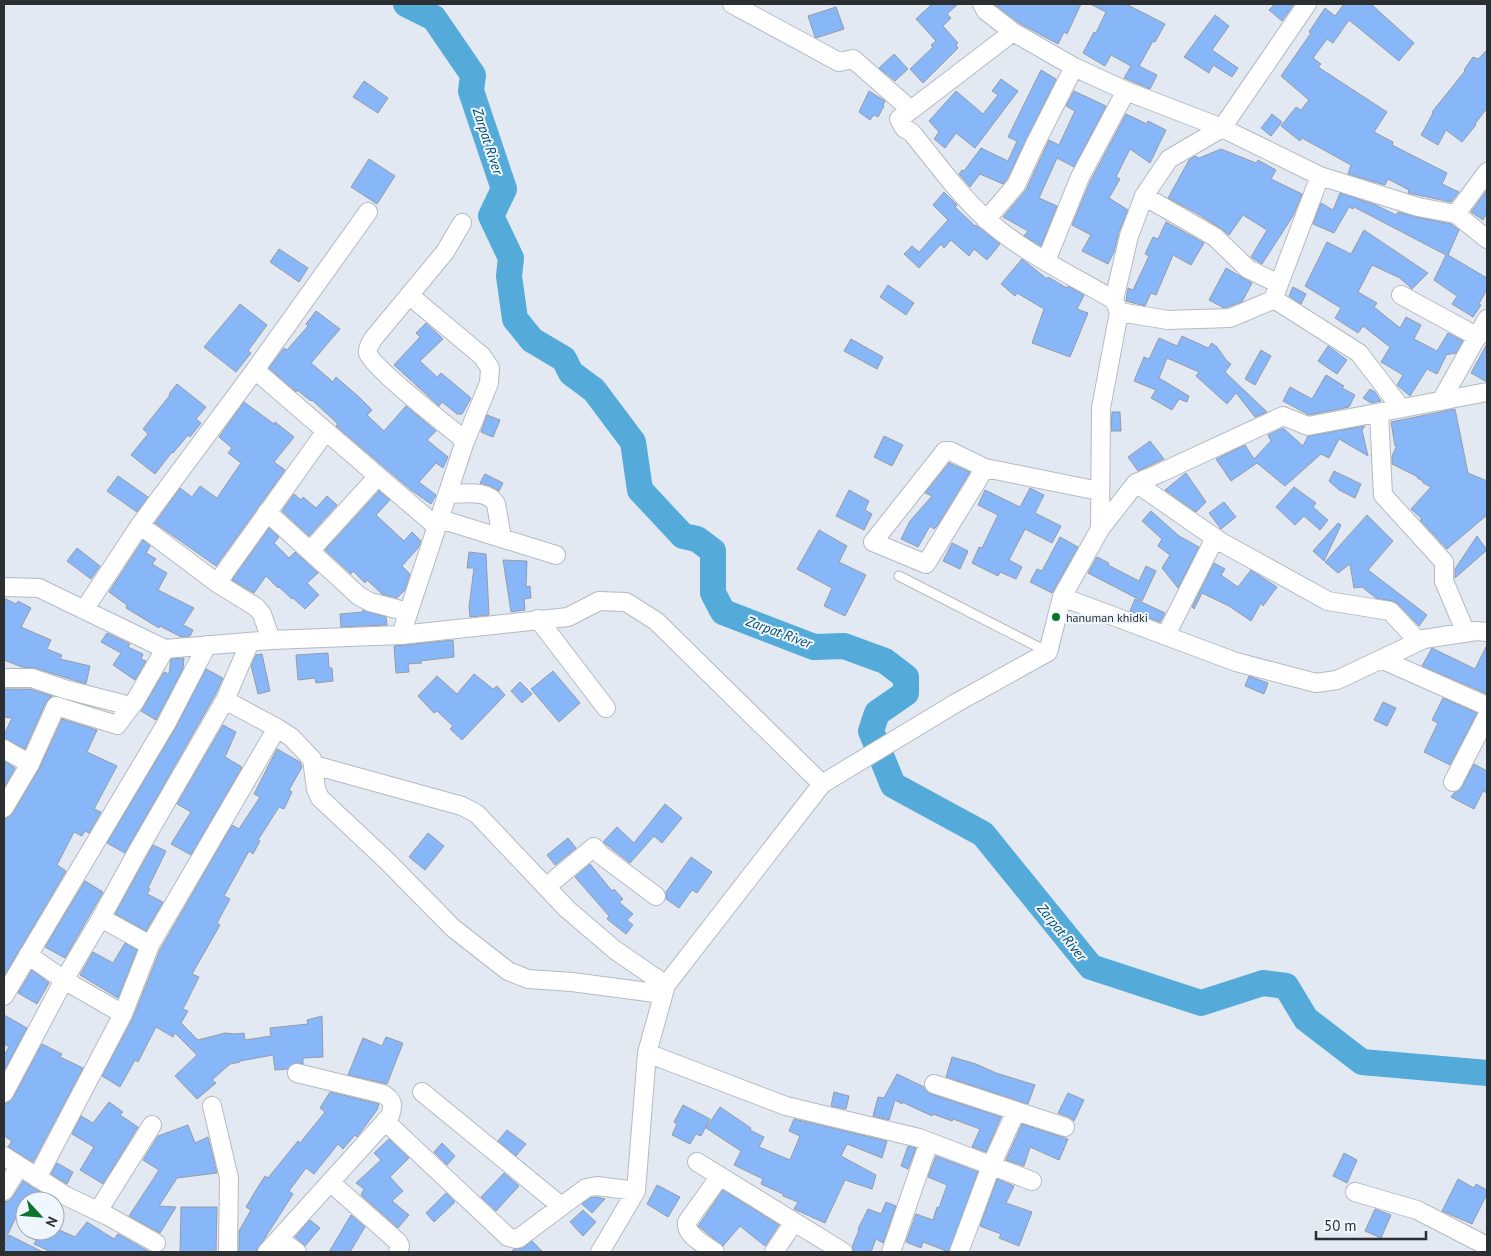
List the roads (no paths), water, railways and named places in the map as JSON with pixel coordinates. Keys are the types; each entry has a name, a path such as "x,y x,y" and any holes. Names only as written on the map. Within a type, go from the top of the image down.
{"street":[{"path":"982,4 986,11 1014,32 1074,67 1126,91 1222,128 1320,176 1418,206 1456,214 1487,239"},
{"path":"1100,529 1101,408 1116,306 1129,236 1144,196 1169,159 1222,128 1307,4"},
{"path":"738,6 839,62 853,60 911,110"},
{"path":"1014,32 899,119 904,128 912,133 986,220 1033,254 1116,306 1168,320 1230,318 1277,292 1320,176"},
{"path":"986,220 1016,185 1074,67"},
{"path":"1046,261 1080,177 1126,91"},
{"path":"1456,214 1487,172"},
{"path":"1144,196 1215,237 1277,292 1359,353 1401,408"},
{"path":"84,610 140,525 255,370 368,212"},
{"path":"462,223 444,252 373,338 368,347 368,354 409,395 461,437 464,444"},
{"path":"1400,295 1478,337"},
{"path":"401,635 464,444 489,383 490,368 482,356 409,296"},
{"path":"1441,401 1487,319"},
{"path":"255,370 378,476 439,523 502,538 556,555"},
{"path":"600,1252 636,1191 647,1054 665,989 822,784 956,703 1048,652 1062,596 1100,529 1136,483 1160,474 1283,416 1308,426 1487,392"},
{"path":"1378,413 1383,495 1444,562 1444,581 1466,633"},
{"path":"217,583 326,431"},
{"path":"985,468 926,564 873,542 944,451 950,451 985,468 1099,491"},
{"path":"310,551 378,476"},
{"path":"1136,483 1215,538 1331,602 1390,611 1418,641"},
{"path":"449,494 480,494 488,495 494,499 502,538"},
{"path":"267,512 365,600 408,612"},
{"path":"140,525 217,583 256,607 260,611 271,640"},
{"path":"1166,635 1215,538"},
{"path":"4,586 39,588 165,649 271,640 401,635 568,617 599,601 626,602 656,621 822,784"},
{"path":"1062,596 1236,662 1316,683 1337,680 1424,639 1487,632"},
{"path":"538,619 606,708"},
{"path":"4,1093 64,980 225,700 250,642"},
{"path":"4,996 166,724 207,646"},
{"path":"4,808 30,764 56,706 117,726 132,705 165,649"},
{"path":"1381,659 1487,706"},
{"path":"4,678 32,678 64,689 132,705"},
{"path":"225,700 291,737 312,760 316,789 320,798 387,861 453,928 508,971 528,979 665,989"},
{"path":"1453,782 1480,747 1487,716"},
{"path":"37,1178 123,1014 150,945 277,728"},
{"path":"4,749 30,764"},
{"path":"314,765 470,809 484,820 567,909 665,989"},
{"path":"546,887 594,847 601,855 656,896"},
{"path":"101,918 150,945"},
{"path":"28,955 64,980 123,1014"},
{"path":"647,1054 786,1106 910,1136 1032,1181"},
{"path":"267,1252 390,1116 393,1108 392,1102 384,1094 297,1073"},
{"path":"934,1084 1065,1127"},
{"path":"422,1092 561,1206"},
{"path":"212,1106 229,1178 228,1252"},
{"path":"959,1252 991,1166 1016,1111"},
{"path":"385,1121 512,1239 519,1238 586,1188 592,1186 636,1191"},
{"path":"98,1211 152,1125"},
{"path":"891,1252 929,1142"},
{"path":"4,1156 63,1194 156,1243"},
{"path":"697,1162 843,1252"},
{"path":"4,1191 19,1167"},
{"path":"715,1252 690,1234 687,1222 720,1176"},
{"path":"330,1182 398,1242 400,1246 398,1252"},
{"path":"1355,1192 1417,1210 1487,1246"},
{"path":"774,1252 794,1222"},
{"path":"279,1239 297,1252"}],"lane":[{"path":"899,576 1048,652"}],"waterway":[{"name":"Zarpat River","path":"406,4 434,18 473,75 471,91 504,189 491,216 511,258 509,276 515,319 532,340 564,359 571,373 594,390 633,442 640,490 683,536 697,539 713,551 713,593 723,612 814,647 844,646 885,661 906,677 906,693 877,713 871,731 893,785 983,834 1091,967 1201,1003 1263,983 1286,986 1306,1019 1362,1062 1487,1073"}],"place":[{"name":"hanuman khidki","path":"1056,617"}]}
